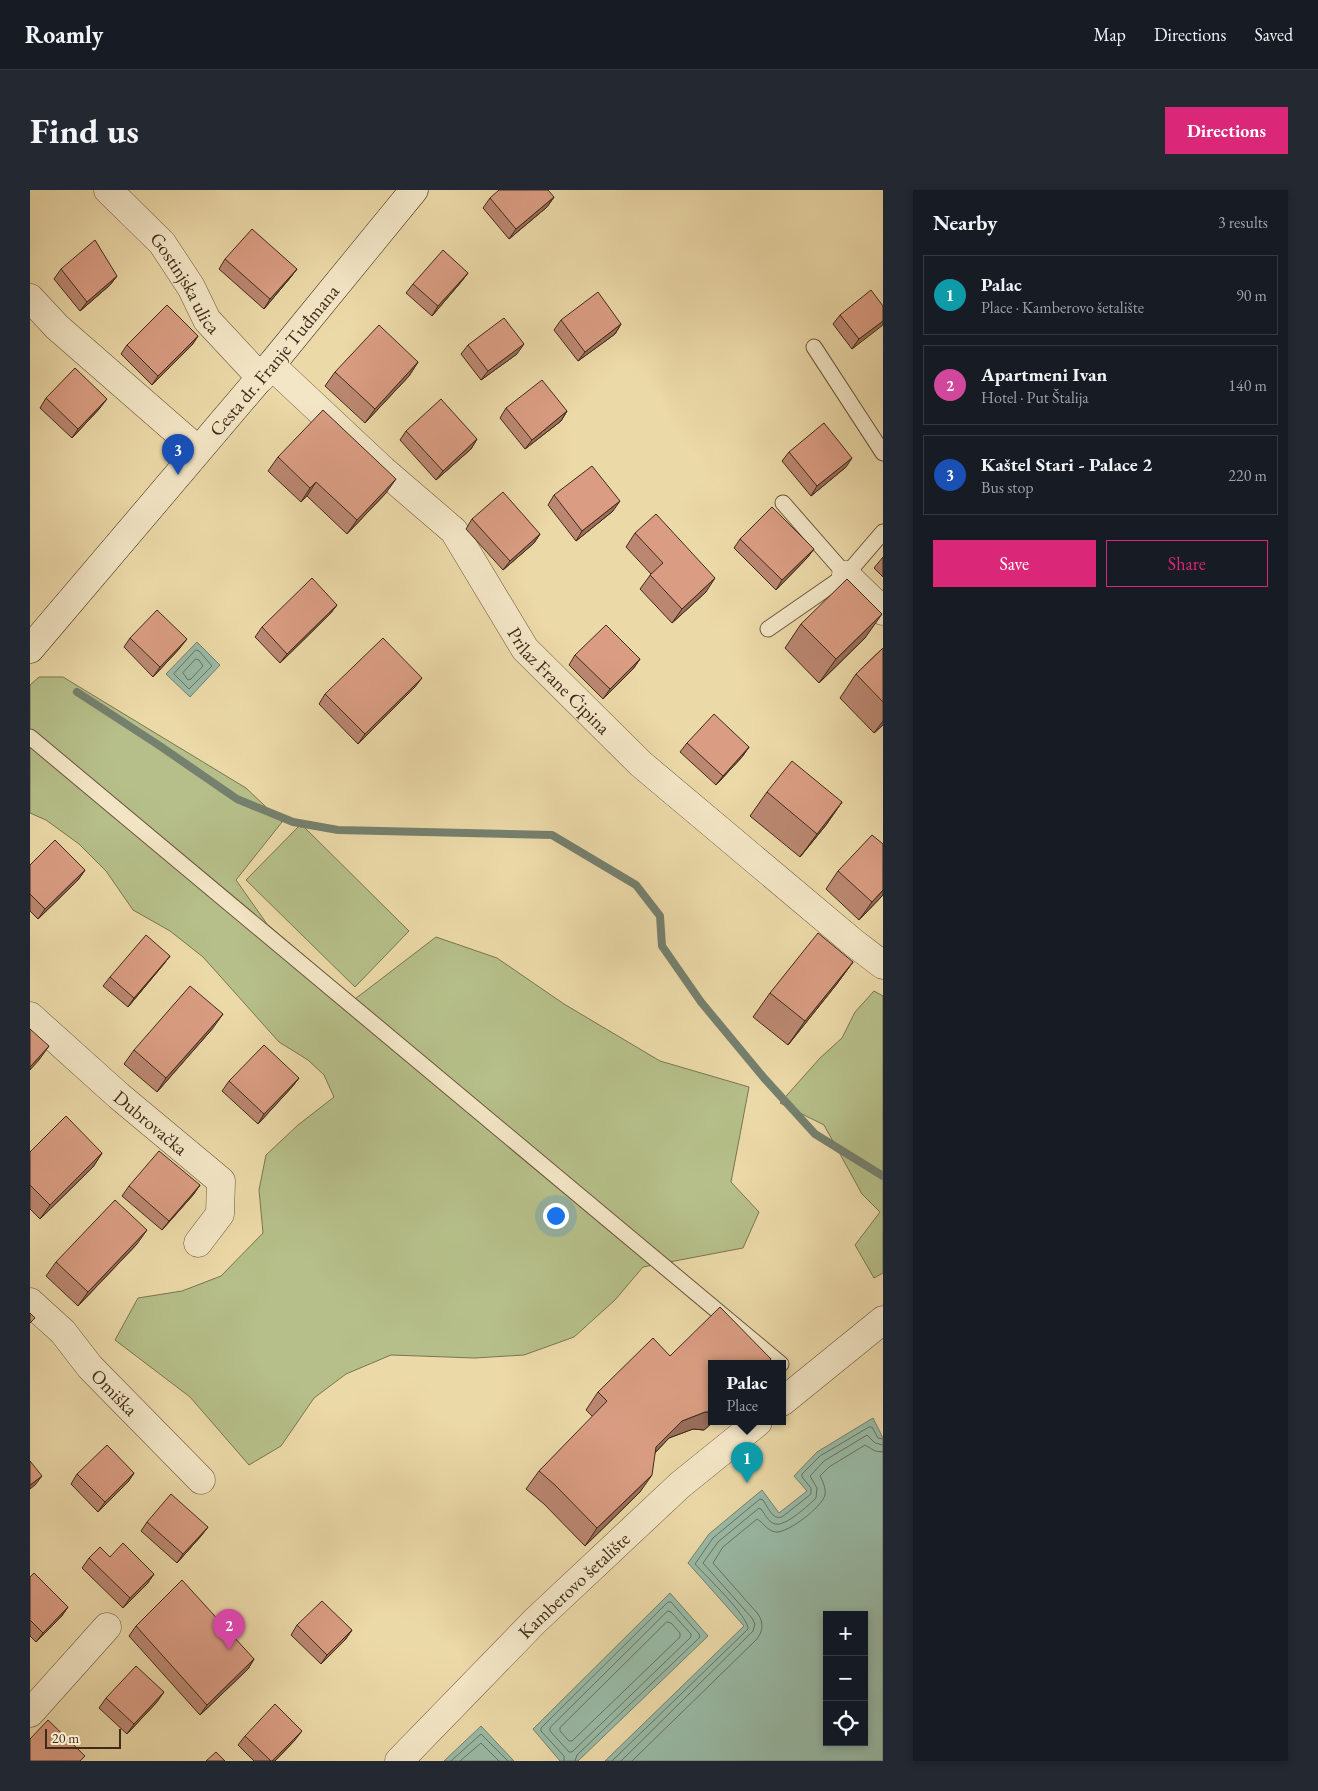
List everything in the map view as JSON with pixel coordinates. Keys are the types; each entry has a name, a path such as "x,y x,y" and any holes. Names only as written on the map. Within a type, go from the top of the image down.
{"street":[{"name":"Gostinjska ulica","path":"108,190 162,243 190,287 206,320 266,371"},
{"name":"Cesta dr. Franje Tuđmana","path":"32,645 266,371 414,190"},
{"path":"30,298 57,328 198,450"},
{"name":"Prilaz Frane Ćipina","path":"266,371 454,531 525,648 641,764 854,943 883,965"},
{"path":"846,575 883,611"},
{"name":"Dubrovačka","path":"30,1016 119,1096 221,1181 220,1214 198,1243"},
{"name":"Omiška","path":"30,1302 63,1332 90,1367 201,1480"},
{"path":"786,1399 883,1320"},
{"name":"Kamberovo šetalište","path":"399,1761 535,1621 680,1485 754,1425"},
{"path":"30,1713 107,1626"}],"lane":[{"path":"814,347 883,453"},
{"path":"783,503 846,575"},
{"path":"768,629 846,575 883,532"},
{"path":"30,737 776,1360"},
{"path":"786,1368 804,1384"}],"green space":[{"path":"39,677 63,677 246,788 282,822 236,880 267,924 355,999 436,937 497,958 564,1004 660,1061 749,1087 731,1182 759,1212 743,1248 643,1267 615,1300 574,1337 524,1355 475,1358 391,1355 346,1374 314,1398 281,1446 249,1465 190,1397 115,1340 138,1298 182,1291 221,1276 263,1233 259,1190 266,1155 298,1125 334,1097 324,1075 308,1060 279,1042 203,957 170,931 133,910 106,871 79,844 46,820 30,813 30,685"},
{"path":"301,824 409,931 355,987 246,880"},
{"path":"874,991 883,996 883,1273 874,1278 855,1245 880,1212 862,1194 824,1125 780,1103 820,1058 842,1038 855,1012"}],"water":[{"path":"197,642 220,665 190,697 166,674"},
{"path":"873,1418 883,1438 883,1761 605,1761 744,1626 688,1563 709,1534 762,1490 779,1513 807,1491 794,1476 817,1452"},
{"path":"670,1593 708,1636 578,1761 560,1761 533,1729"},
{"path":"481,1726 514,1761 444,1761"}],"building":[{"path":"499,190 548,190 554,197 516,229 490,198"},
{"path":"252,229 297,269 270,299 225,259"},
{"path":"95,240 117,276 87,302 61,269"},
{"path":"443,250 468,273 438,306 413,284"},
{"path":"871,290 883,306 883,321 859,339 840,315"},
{"path":"598,292 621,324 585,352 561,320"},
{"path":"167,305 198,336 158,376 127,345"},
{"path":"504,318 524,344 488,371 468,345"},
{"path":"379,325 418,362 375,409 335,372"},
{"path":"75,368 107,399 78,429 46,398"},
{"path":"542,380 567,411 532,440 506,408"},
{"path":"441,399 477,439 443,471 406,431"},
{"path":"323,410 396,479 357,520 316,482 310,488 278,457"},
{"path":"824,423 852,458 817,486 789,452"},
{"path":"592,466 620,501 582,531 554,495"},
{"path":"503,492 540,534 510,561 472,519"},
{"path":"772,507 814,549 782,580 740,539"},
{"path":"656,514 715,578 682,609 650,575 663,563 635,533"},
{"path":"312,578 337,605 287,654 262,627"},
{"path":"847,579 882,614 836,659 801,624"},
{"path":"157,610 187,639 160,667 130,638"},
{"path":"606,625 640,659 610,689 575,655"},
{"path":"383,638 422,678 365,734 325,694"},
{"path":"883,648 883,702 856,674"},
{"path":"714,714 749,747 723,776 687,743"},
{"path":"792,761 842,802 817,834 767,792"},
{"path":"872,835 883,844 883,890 872,902 838,871"},
{"path":"55,840 85,870 45,909 30,894 30,865"},
{"path":"818,933 853,962 805,1021 770,993"},
{"path":"146,935 170,956 134,998 110,977"},
{"path":"190,986 223,1014 166,1078 134,1050"},
{"path":"30,1029 49,1046 30,1067"},
{"path":"264,1045 299,1078 264,1114 229,1081"},
{"path":"66,1116 102,1153 50,1205 30,1185 30,1152"},
{"path":"159,1151 200,1185 169,1221 129,1186"},
{"path":"115,1200 147,1230 88,1292 56,1262"},
{"path":"720,1307 771,1359 708,1360 708,1412 682,1421 656,1447 652,1475 597,1528 539,1471 607,1401 598,1392 653,1338 670,1356"},
{"path":"30,1313 35,1318 30,1323"},
{"path":"107,1445 134,1473 105,1502 77,1474"},
{"path":"30,1461 42,1476 30,1485"},
{"path":"171,1494 208,1527 183,1554 147,1522"},
{"path":"123,1543 154,1574 130,1598 89,1558 100,1547 110,1557"},
{"path":"34,1573 68,1607 43,1633 30,1620 30,1577"},
{"path":"182,1580 254,1659 207,1705 136,1626"},
{"path":"322,1601 352,1630 327,1655 297,1625"},
{"path":"136,1666 164,1692 134,1724 106,1698"},
{"path":"275,1704 302,1731 271,1761 245,1736"},
{"path":"48,1720 85,1756 80,1761 30,1761 30,1739"},
{"path":"216,1752 225,1761 206,1761"}],"waterway":[{"path":"77,692 237,799 293,822 338,830 552,835 636,885 660,916 662,946 701,1002 764,1078 815,1134 883,1176"}],"place":[{"name":"Kaštel Stari - Palace 2","path":"178,475"},
{"name":"Palac","path":"747,1483"},
{"name":"Apartmeni Ivan","path":"229,1650"}]}
